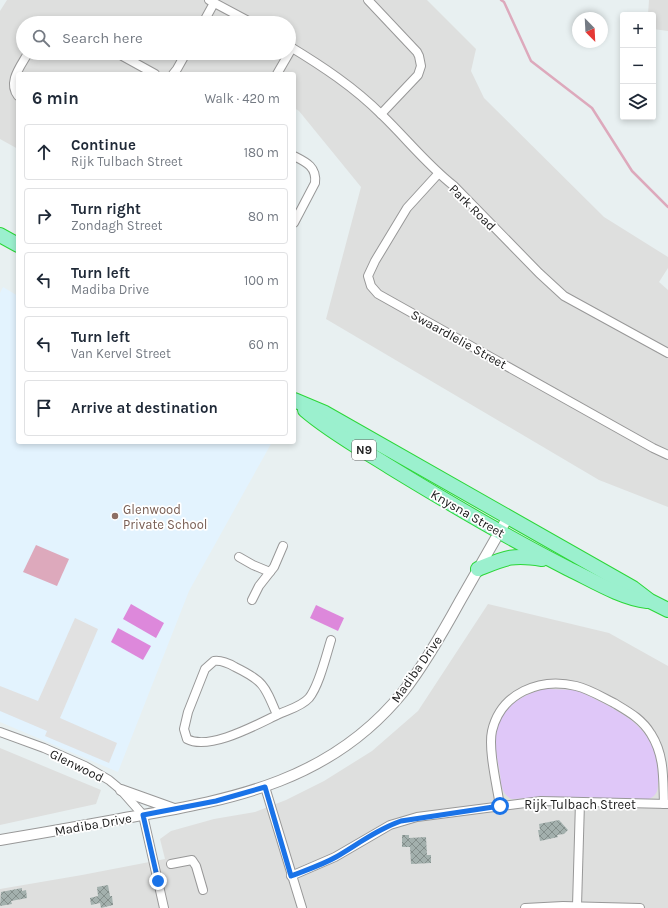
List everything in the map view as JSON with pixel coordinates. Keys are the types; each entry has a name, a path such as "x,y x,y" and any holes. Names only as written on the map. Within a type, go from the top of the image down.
{"highway":[{"path":"0,235 16,244"},
{"name":"Knysna Street","path":"296,401 325,413 634,588 650,601 668,610"},
{"name":"Knysna Street","path":"296,401 319,421 381,461 499,532 598,583 629,597 650,601"},
{"path":"478,570 508,557 517,556 554,561"}],"street":[{"path":"368,0 416,52 419,56 421,66 418,75 381,114"},
{"path":"206,16 212,2 239,16"},
{"name":"Park Road","path":"296,50 352,87 381,114 438,174 454,186 539,273 564,296 668,353"},
{"path":"17,72 24,60"},
{"path":"130,60 151,72"},
{"path":"175,72 182,60"},
{"path":"278,72 284,60"},
{"path":"16,74 14,90 16,93"},
{"path":"296,157 308,163 313,168 316,179 316,183 296,219"},
{"name":"Swaardlelie Street","path":"438,174 407,208 375,261 368,276 374,291 668,455"},
{"name":"Madiba Drive","path":"0,840 216,801 265,787 291,777 325,760 353,741 381,716 403,692 444,629 508,517"},
{"path":"252,600 259,586 274,567 283,546"},
{"path":"240,557 253,565 270,572"},
{"path":"277,715 268,692 254,676 222,661 214,661 205,669 188,712 184,730 187,738 198,742 228,737 304,703 313,692 331,640"},
{"path":"500,806 491,745 492,731 498,715 513,696 540,684 575,686 603,697 632,713 643,723 652,735 660,755 663,768 666,804"},
{"name":"Glenwood","path":"0,732 44,748 85,766 121,790 143,815"},
{"path":"265,787 302,908"},
{"path":"121,790 175,809"},
{"name":"Rijk Tulbach Street","path":"291,876 335,857 376,832 401,821 541,801 666,804"},
{"path":"577,906 580,802"},
{"path":"143,815 164,908"},
{"path":"171,864 192,860 196,866 203,890"},
{"path":"525,908 577,906 640,908"}],"shaded area":[{"path":"7,0 427,0 476,49 471,71 484,98 604,217 668,257 668,268 659,282 668,290 668,507 599,480 326,319 361,187 296,109 296,72 16,72 16,148 0,139 0,11"},
{"path":"649,0 668,0 668,31 656,29 656,12 648,12"},
{"name":"Glenwood Private School","path":"3,287 16,295 16,444 271,444 189,591 118,772 0,722 0,293"},
{"path":"36,545 69,559 57,586 23,572"},
{"path":"131,604 164,623 156,638 123,619"},
{"path":"488,604 609,633 668,666 668,908 0,908 0,889 165,859 160,839 171,831 214,819 255,812 286,800 324,781 372,751 418,711"},
{"path":"316,605 344,618 338,631 310,618"},
{"path":"75,618 98,629 60,718 117,743 109,763 45,736 47,731 0,711 0,686 38,701"},
{"path":"118,628 151,646 143,660 111,642"},
{"path":"545,689 574,690 583,693 612,708 636,724 646,735 657,762 658,786 656,794 648,799 552,797 512,799 508,797 501,785 496,750 498,727 501,718 519,699 536,691"},
{"path":"0,748 101,790 96,804 0,825"}],"building":[{"path":"559,820 568,830 564,834 557,835 558,837 540,841 538,830 540,830 539,824"},
{"path":"402,835 409,835 409,838 426,837 427,855 431,855 431,863 411,864 410,847 402,847"},
{"path":"108,885 110,896 112,896 113,905 101,908 100,903 91,905 90,898 98,896 97,887"},
{"path":"22,888 22,891 26,890 27,898 11,901 12,904 0,906 1,892"}],"waterway":[{"path":"501,0 504,2 531,61 592,108 632,171 668,207"}],"place":[{"name":"Glenwood Private School","path":"115,516"}],"route":[{"path":"158,881 143,815 216,801 265,787 291,876 318,866 376,832 401,821 417,817 500,806"}]}
